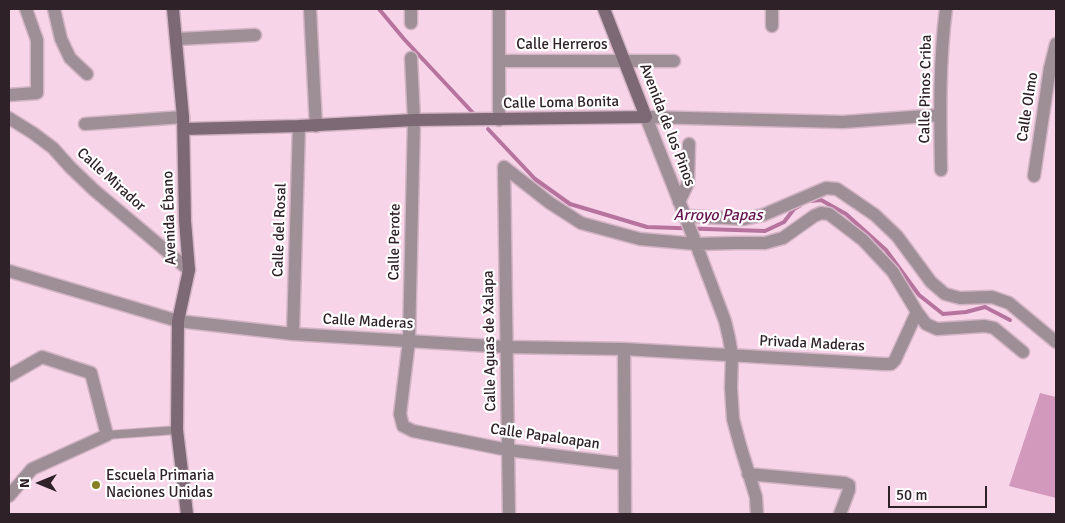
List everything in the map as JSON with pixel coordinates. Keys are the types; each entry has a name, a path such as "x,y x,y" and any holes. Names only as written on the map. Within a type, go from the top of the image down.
{"street":[{"path":"9,95 37,93 36,40 26,9"},
{"path":"54,9 61,39 70,58 87,74"},
{"name":"Avenida Ébano","path":"174,9 184,123 185,221 188,270 178,321 177,430 187,514"},
{"path":"310,9 316,126"},
{"path":"411,9 411,23"},
{"path":"499,9 499,120"},
{"name":"Avenida de los Pinos","path":"604,9 695,240 724,321 732,355 731,388 733,418 756,497 757,514"},
{"path":"772,9 772,26"},
{"name":"Calle Pinos Criba","path":"941,170 942,39 946,9"},
{"path":"176,39 255,36"},
{"name":"Calle Olmo","path":"1034,176 1056,44"},
{"name":"Calle Perote","path":"403,426 400,414 409,341 414,120 411,58"},
{"name":"Calle Herreros","path":"499,61 674,61"},
{"name":"Calle Loma Bonita","path":"184,123 316,126 414,120 646,117 843,122 940,115"},
{"name":"Calle Mirador","path":"9,118 53,148 94,190 188,270"},
{"path":"85,124 184,123"},
{"name":"Calle del Rosal","path":"293,334 299,126"},
{"path":"680,202 688,183 689,144"},
{"name":"Calle Aguas de Xalapa","path":"509,514 504,167 550,203 581,223 640,239 695,240"},
{"path":"687,220 744,219 763,215 826,188 837,189 875,215 891,230 930,282 944,294 960,298 992,297 1009,304 1056,342"},
{"path":"695,240 765,243 783,238 814,216 821,213 829,214 862,240 893,272 926,324 937,329 990,326 1023,352"},
{"name":"Calle Maderas","path":"9,271 178,321 293,334 506,348 624,349 732,355"},
{"name":"Privada Maderas","path":"732,355 890,364 895,360 917,312"},
{"path":"624,349 626,514"},
{"path":"9,376 42,357 91,372 106,435 32,469 9,496"},
{"name":"Calle Papaloapan","path":"403,426 413,431 508,450 626,464"},
{"path":"748,474 845,483 848,485 849,490 840,514"}],"lane":[{"path":"106,435 177,430"}],"shaded area":[{"path":"1040,393 1056,397 1056,498 1009,486"}],"waterway":[{"name":"Arroyo Papas","path":"379,9 404,39 474,114"},
{"name":"Arroyo Papas","path":"488,129 535,179 570,204 647,227 765,231 784,222 794,209 801,205"},
{"name":"Arroyo Papas","path":"809,201 821,200 846,214 886,250 919,295 943,314 966,312 985,307 1010,320"}],"place":[{"name":"Escuela Primaria Naciones Unidas","path":"96,485"}]}
